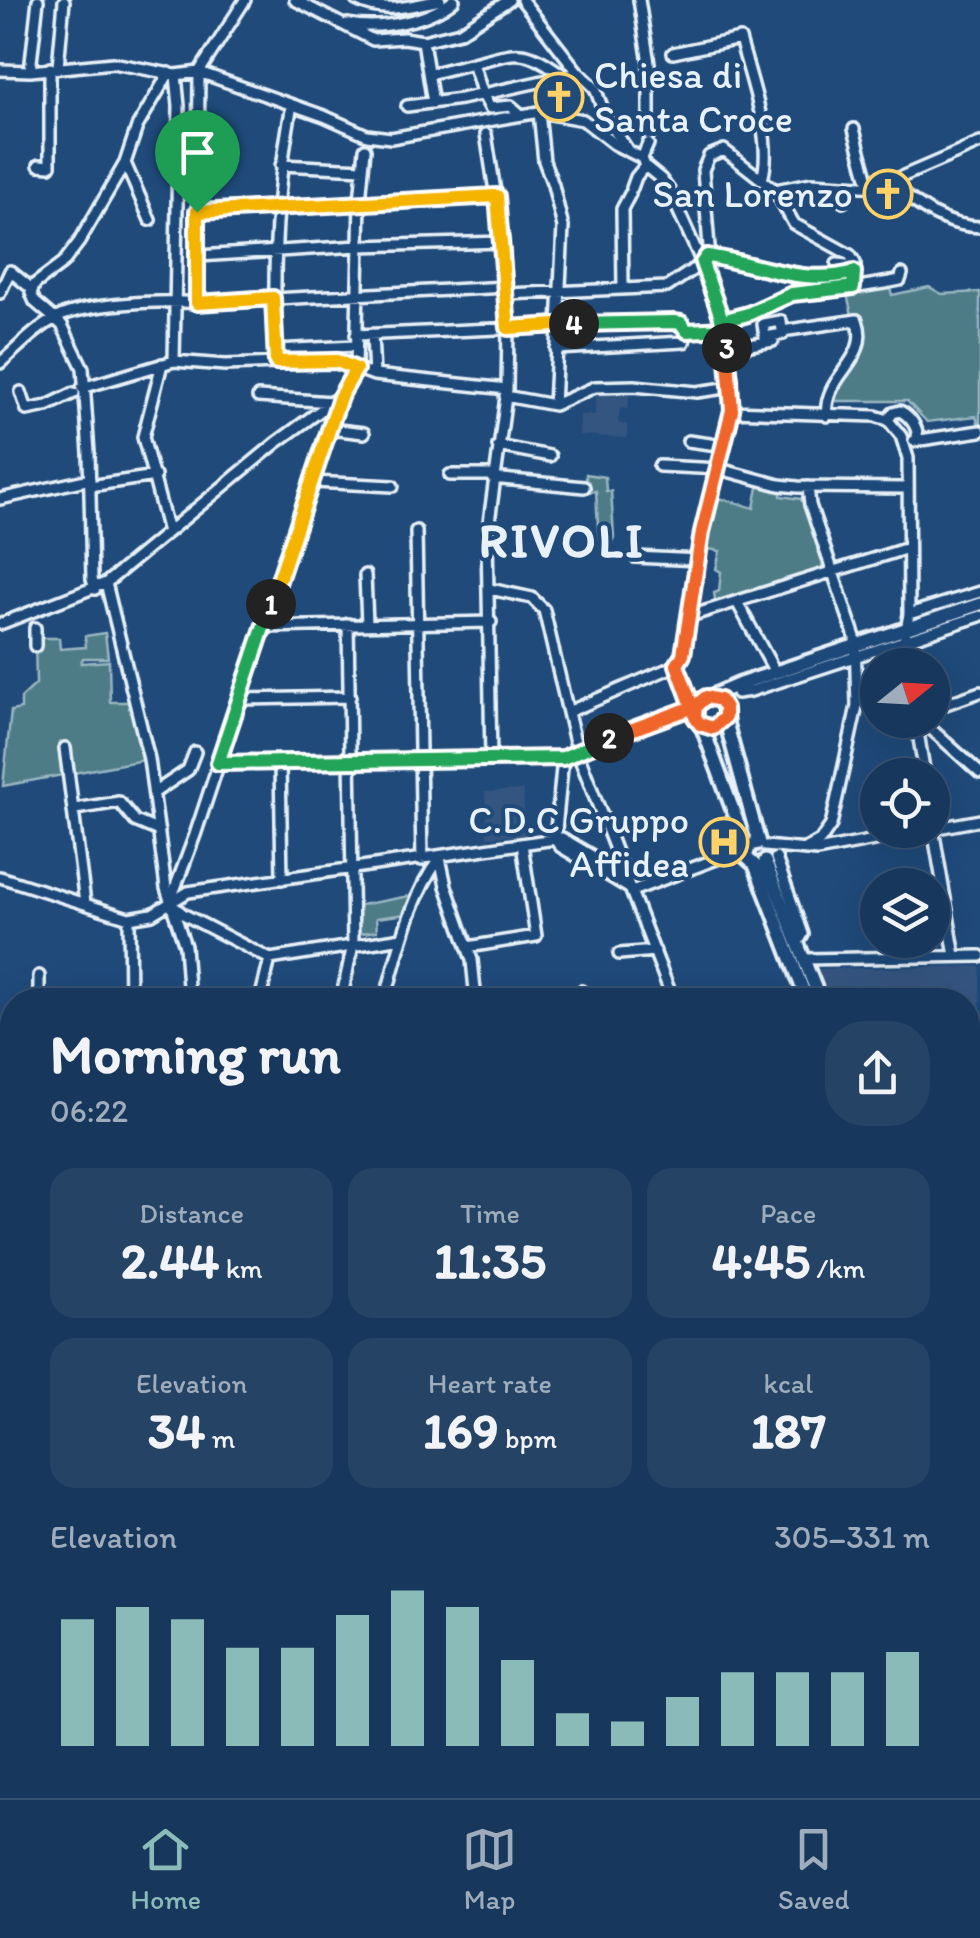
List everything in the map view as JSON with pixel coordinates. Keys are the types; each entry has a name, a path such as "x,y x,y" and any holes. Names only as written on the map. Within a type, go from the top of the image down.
{"main road":[{"path":"815,988 760,854 695,717 694,706 702,699 752,680 905,635 980,604"},
{"path":"702,726 715,727 737,692 752,680"},
{"path":"712,696 720,700 725,713 760,854 803,988"}],"street":[{"path":"30,71 38,0"},
{"path":"197,303 199,72 245,0"},
{"path":"295,0 373,40 423,41 460,32 509,0"},
{"path":"356,0 373,9 440,0"},
{"path":"373,9 396,0"},
{"path":"343,26 389,25 427,14 454,0"},
{"path":"522,0 578,73 595,88 606,118 628,151"},
{"path":"623,286 622,209 644,162 648,140 649,63 639,0"},
{"path":"39,165 50,166 54,68 64,1"},
{"path":"673,52 740,40 763,140 766,165 762,179"},
{"path":"423,41 433,102"},
{"path":"429,74 526,53 566,77"},
{"path":"0,70 113,63 172,74 199,72 367,135 391,138 520,113 539,112 583,120 655,173 706,255 801,276 833,278 854,269"},
{"path":"473,63 490,108 511,106 520,113"},
{"path":"407,106 578,73"},
{"path":"32,289 72,253 125,163 136,127 172,74"},
{"path":"172,74 178,106 178,361"},
{"path":"276,362 276,208 292,105"},
{"path":"539,112 544,161 562,220 554,405"},
{"path":"854,128 884,184 885,204"},
{"path":"486,134 497,196 508,328 506,393 487,537 490,759"},
{"path":"774,190 811,183 884,184 980,143"},
{"path":"169,902 313,482 336,400 356,369 356,292 365,149"},
{"path":"568,712 677,665 683,655 702,532 732,410 727,349 706,255 703,170 709,156 727,151 774,190 794,224 844,250 854,260 853,287"},
{"path":"125,163 150,220"},
{"path":"281,165 363,169"},
{"path":"884,184 933,217 980,228"},
{"path":"842,202 847,186"},
{"path":"197,212 497,196"},
{"path":"198,256 502,242"},
{"path":"0,363 54,318 75,311 177,301 197,303 356,292 559,292 673,285 706,255"},
{"path":"837,264 854,269"},
{"path":"0,293 10,270 32,289 35,302 62,324 77,351 90,483 95,589"},
{"path":"687,331 722,325 792,294 900,280 902,274"},
{"path":"782,331 857,320 860,348 836,378 826,400 827,416"},
{"path":"276,350 356,341 372,334 557,325 674,322 681,323 687,331 686,341 556,349"},
{"path":"372,334 374,376"},
{"path":"727,349 776,340"},
{"path":"21,392 27,410 47,406 80,389 178,361 226,366 337,361 374,376 506,393 554,405 595,387 698,392 732,388"},
{"path":"162,364 143,437 168,532"},
{"path":"258,396 336,400"},
{"path":"0,624 35,614 106,583 276,443 336,400"},
{"path":"732,410 875,416 888,420 904,444 908,488 906,648"},
{"path":"888,420 893,413 904,413 916,429 917,439"},
{"path":"330,429 364,433"},
{"path":"904,444 980,431"},
{"path":"688,441 725,446"},
{"path":"498,446 550,456"},
{"path":"658,466 720,469 778,485 908,488"},
{"path":"450,475 584,487"},
{"path":"0,499 58,485 154,476"},
{"path":"313,482 393,486"},
{"path":"805,849 820,841 831,824 858,690 855,636 808,487"},
{"path":"416,531 422,860"},
{"path":"690,616 908,548"},
{"path":"635,557 698,560"},
{"path":"366,575 367,624"},
{"path":"106,583 155,792 169,902 185,946 188,988"},
{"path":"490,589 532,598 542,606 577,751 668,988"},
{"path":"909,614 980,592"},
{"path":"737,602 775,672"},
{"path":"905,635 980,616"},
{"path":"264,627 490,622"},
{"path":"344,988 353,945 348,624"},
{"path":"35,628 35,646"},
{"path":"737,692 855,651"},
{"path":"218,763 563,758 694,706 677,665"},
{"path":"950,703 980,692"},
{"path":"240,698 350,696"},
{"path":"940,738 980,773"},
{"path":"66,748 85,903"},
{"path":"155,792 188,770 194,752"},
{"path":"555,840 563,758"},
{"path":"280,763 282,879"},
{"path":"74,809 119,802 135,821 159,831"},
{"path":"950,825 980,820"},
{"path":"0,877 129,918 152,914 188,892 566,839 626,876"},
{"path":"555,840 632,890"},
{"path":"632,890 735,852 817,851 860,842"},
{"path":"468,947 536,936 522,844"},
{"path":"936,848 955,956"},
{"path":"760,854 793,850"},
{"path":"440,858 468,947 474,988"},
{"path":"388,988 402,938 440,858"},
{"path":"423,888 446,886"},
{"path":"169,902 184,914 270,958 402,938"},
{"path":"129,918 130,988"},
{"path":"619,954 655,952"},
{"path":"804,959 980,956"},
{"path":"263,988 270,958"},
{"path":"39,976 40,988"}],"shaded area":[{"path":"630,386 628,409 620,408 618,423 627,425 627,438 579,435 580,415 595,415 596,388"},
{"path":"523,790 525,835 487,837 485,792"},
{"path":"980,966 980,988 825,988 818,969"}],"green space":[{"path":"889,284 892,295 929,287 942,294 980,292 980,429 976,416 927,422 907,401 826,401 860,348 846,290"},
{"path":"586,474 605,477 606,491 611,491 611,545 599,545 596,491 586,492"},
{"path":"759,482 781,486 781,496 801,499 805,506 810,505 827,554 821,569 716,604 720,551 703,548 716,497 754,508"},
{"path":"105,633 108,658 83,658 81,663 109,661 110,702 132,702 149,759 3,786 11,711 21,709 21,698 36,684 35,638 59,638 60,649 86,647 85,636"},
{"path":"415,895 406,914 376,918 377,931 356,934 355,906"}],"place":[{"name":"Chiesa di Santa Croce","path":"559,97"},
{"name":"San Lorenzo","path":"888,194"},
{"name":"C.D.C Gruppo Affidea","path":"724,842"}],"district":[{"name":"RIVOLI","path":"562,540"}],"route":[{"path":"197,212 197,303 273,298 276,362 337,361 356,369 340,397 218,763 563,758 696,706 709,696 723,704 726,712 722,722 708,728 697,721 696,706 692,706 677,665 683,655 702,532 732,410 732,378 723,326 702,263 707,256 801,276 833,278 854,272 853,287 782,297 748,314 722,321 723,326 723,329 687,331 681,323 674,322 508,328 497,196 197,212"}]}
